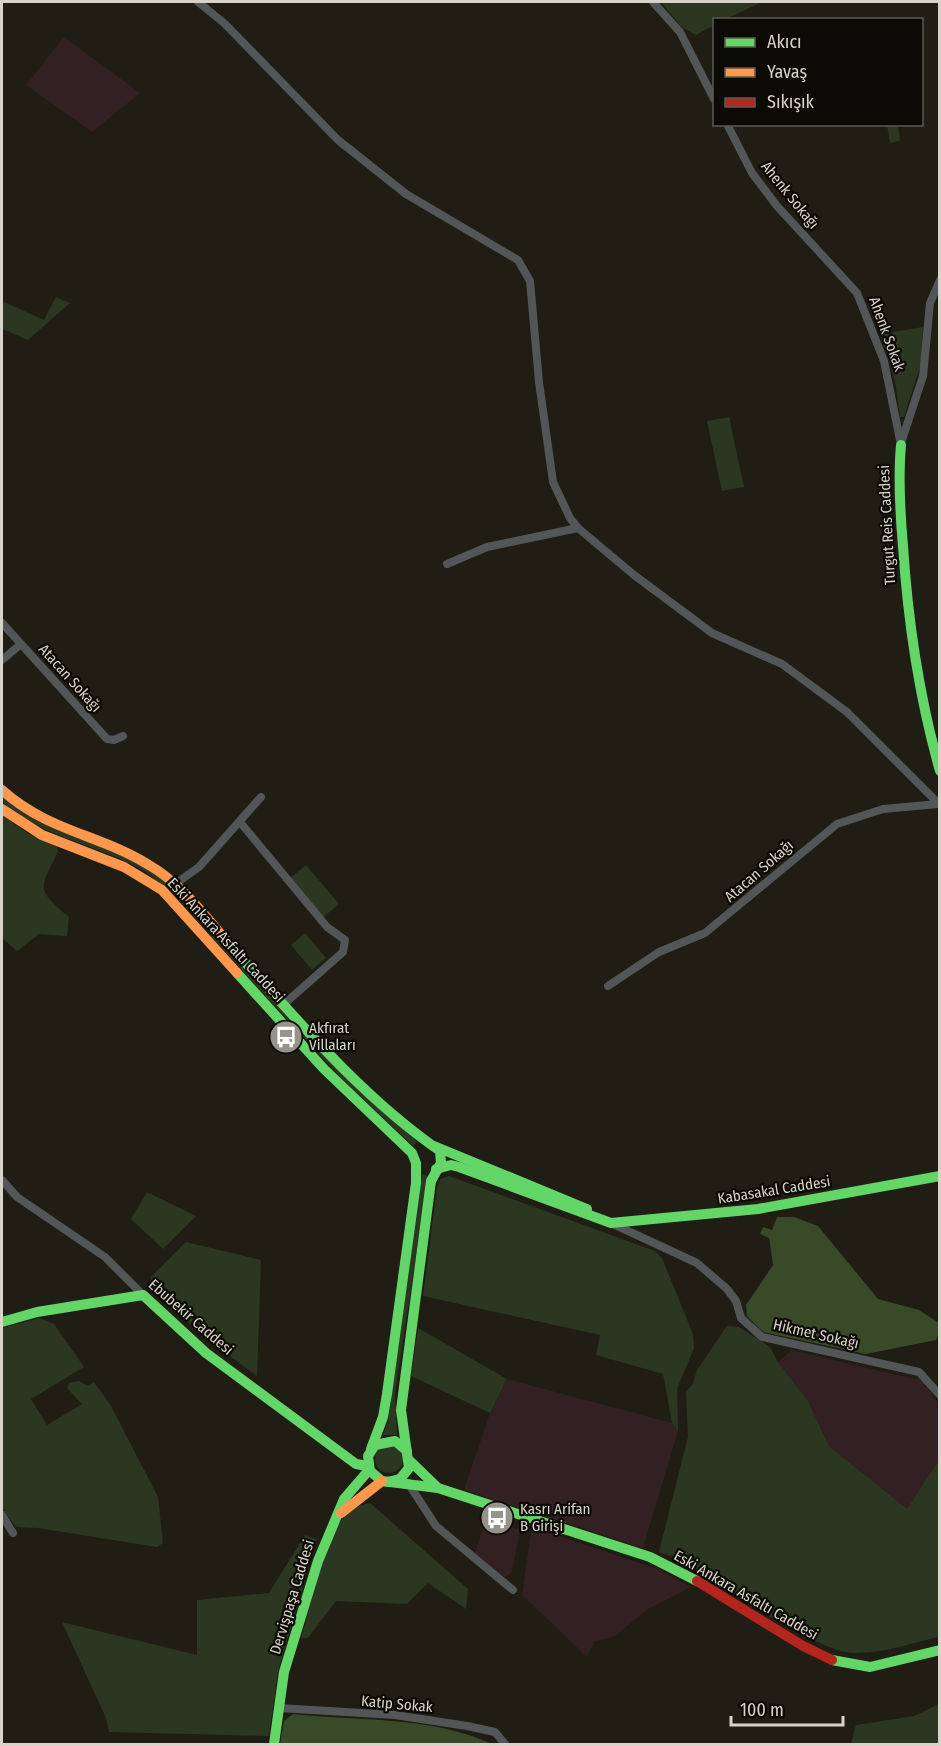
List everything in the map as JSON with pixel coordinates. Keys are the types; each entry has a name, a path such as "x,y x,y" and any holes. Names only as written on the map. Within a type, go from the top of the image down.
{"main road":[{"name":"Turgut Reis Caddesi","path":"901,445 898,472 908,628 939,771"},
{"name":"Eski Ankara Asfaltı Caddesi","path":"2,790 34,815 136,856 175,884 333,1059 411,1131 434,1146"},
{"name":"Eski Ankara Asfaltı Caddesi","path":"2,809 42,835 124,867 162,890 327,1071 408,1148 416,1163"},
{"path":"329,1531 351,1503 384,1482 400,1479 409,1468 409,1458 402,1430 403,1388 431,1181 442,1159 440,1151 434,1146 425,1146 418,1150 416,1183 389,1383 383,1417 371,1449 369,1468 384,1482"},
{"name":"Hikmet Sokağı","path":"434,1146 526,1182 611,1223"},
{"path":"416,1163 424,1171 436,1169"},
{"name":"Hikmet Sokağı","path":"436,1169 451,1165 459,1167 584,1215 611,1223"},
{"name":"Kabasakal Caddesi","path":"611,1223 758,1209 939,1176"},
{"path":"2,1322 37,1312 143,1295"},
{"name":"Ebubekir Caddesi","path":"143,1295 206,1353 356,1464 369,1468"},
{"name":"Eski Ankara Asfaltı Caddesi","path":"371,1449 381,1441 395,1441 406,1449 409,1458 438,1488"},
{"name":"Dervişpaşa Caddesi","path":"274,1744 284,1672 329,1531 344,1499 369,1468"},
{"name":"Eski Ankara Asfaltı Caddesi","path":"384,1482 438,1488 650,1557 837,1663 870,1667 939,1650"}],"street":[{"path":"198,2 224,23 338,140 406,194 518,260 530,281 541,402 553,482 570,518 578,528 634,575 712,633 782,664 847,712 938,804"},
{"path":"653,2 680,32 713,97"},
{"name":"Ahenk Sokağı","path":"728,126 752,173 777,206 817,248"},
{"name":"Ahenk Sokak","path":"817,248 848,281 868,317 890,382 901,445"},
{"name":"Turgut Reis Caddesi","path":"901,445 923,376 930,303 939,280"},
{"path":"447,564 487,547 578,528"},
{"name":"Atacan Sokağı","path":"2,623 107,739 114,740 123,736"},
{"path":"2,660 21,644"},
{"path":"175,884 199,867 261,797"},
{"name":"Atacan Sokağı","path":"608,986 659,952 705,933 837,824 883,809 938,804"},
{"path":"240,822 327,927 345,940 343,952 283,1005"},
{"name":"Ebubekir Caddesi","path":"2,1180 17,1197 105,1257 143,1295"},
{"name":"Hikmet Sokağı","path":"611,1223 698,1263 727,1288 736,1301 741,1318 762,1337 918,1372 939,1395"},
{"path":"408,1484 436,1526 513,1590"},
{"path":"2,1515 13,1533"},
{"name":"Katip Sokak","path":"279,1708 395,1715 467,1726 495,1732 505,1744"}],"shaded area":[{"path":"64,37 140,93 92,132 26,85"},
{"path":"792,1350 923,1381 939,1405 939,1460 907,1510 829,1446 808,1401 778,1362"},
{"path":"507,1379 672,1423 678,1431 643,1548 464,1490 490,1413"},
{"path":"486,1519 520,1530 512,1572 505,1577 475,1553"},
{"path":"536,1528 660,1570 691,1587 648,1609 615,1636 594,1642 587,1657 522,1595 531,1531"}],"green space":[{"path":"661,2 762,2 728,18 713,18 713,26 696,35 683,28"},
{"path":"887,126 898,126 900,141 890,143"},
{"path":"56,297 70,303 28,340 2,329 2,301 44,320"},
{"path":"923,327 921,363 904,417 900,417 895,381 880,334"},
{"path":"729,417 744,487 722,491 707,421"},
{"path":"2,796 127,857 160,877 205,922 201,925 170,891 153,877 116,857 32,822 16,813 2,801"},
{"path":"2,815 27,833 57,846 58,851 47,874 44,888 50,900 69,917 67,936 39,934 17,951 2,938"},
{"path":"306,865 339,904 322,918 289,879"},
{"path":"212,931 417,1142 413,1146 342,1079 209,934"},
{"path":"305,933 326,958 312,970 291,945"},
{"path":"422,1174 428,1176 395,1394 397,1435 383,1435 388,1422"},
{"path":"449,1176 655,1251 662,1258 693,1334 694,1348 677,1389 678,1431 672,1423 663,1374 596,1355 600,1335 423,1296 437,1188 440,1179"},
{"path":"147,1192 196,1216 163,1249 131,1219"},
{"path":"777,1217 794,1217 818,1226 878,1299 919,1310 939,1323 936,1340 866,1354 763,1332 747,1316 746,1305 773,1265 769,1238 760,1234 763,1227 772,1230"},
{"path":"186,1242 261,1260 257,1376 201,1335 150,1285 151,1277"},
{"path":"40,1318 54,1324 84,1367 31,1399 47,1425 82,1404 67,1388 69,1383 79,1381 88,1386 94,1382 111,1406 158,1497 163,1543 157,1547 38,1528 16,1527 2,1508 2,1328"},
{"path":"727,1326 739,1327 770,1347 778,1362 808,1401 829,1446 907,1509 939,1460 939,1637 875,1652 853,1653 836,1650 791,1629 679,1559 659,1552 688,1437 686,1392 693,1384 697,1370"},
{"path":"418,1328 507,1379 490,1413 411,1376"},
{"path":"389,1445 399,1449 403,1459 399,1469 389,1473 379,1469 375,1459 379,1449"},
{"path":"370,1503 468,1589 466,1609 428,1583 407,1604 336,1601 308,1638 301,1638 331,1539 351,1510"},
{"path":"305,1535 317,1539 278,1671 269,1736 109,1732 106,1718 62,1622 197,1655 197,1600 269,1593"},
{"path":"939,1704 939,1744 851,1744 856,1725 914,1716"},
{"path":"293,1714 420,1724 445,1728 492,1744 280,1744 284,1721"}],"traffic: fast":[{"path":"901,445 900,508 908,603 920,687 940,771"},
{"path":"237,953 308,1032 358,1083 411,1130 440,1151 441,1163 431,1181 401,1410 409,1468 400,1479 387,1482"},
{"path":"237,973 324,1069 412,1153 416,1163 416,1183 387,1394 383,1417 371,1449"},
{"path":"434,1146 587,1209"},
{"path":"436,1169 451,1165 459,1167 611,1223 758,1209 940,1176"},
{"path":"2,1322 37,1312 143,1295 206,1353 356,1464 368,1466"},
{"path":"407,1451 395,1441 375,1445 368,1456 370,1471 382,1481 438,1488 650,1557 697,1581"},
{"path":"410,1461 437,1487"},
{"path":"274,1744 284,1672 318,1561 344,1499 369,1470"},
{"path":"832,1660 870,1667 940,1650"}],"traffic: slow":[{"path":"2,790 38,815 112,846 162,873 196,905 237,953"},
{"path":"2,809 42,835 124,867 162,890 237,973"},
{"path":"341,1513 382,1481"}],"traffic: jam":[{"path":"697,1581 803,1646 832,1660"}],"place":[{"name":"Akfırat Villaları","path":"286,1037"},
{"name":"Kasrı Arifan B Girişi","path":"497,1518"}]}
